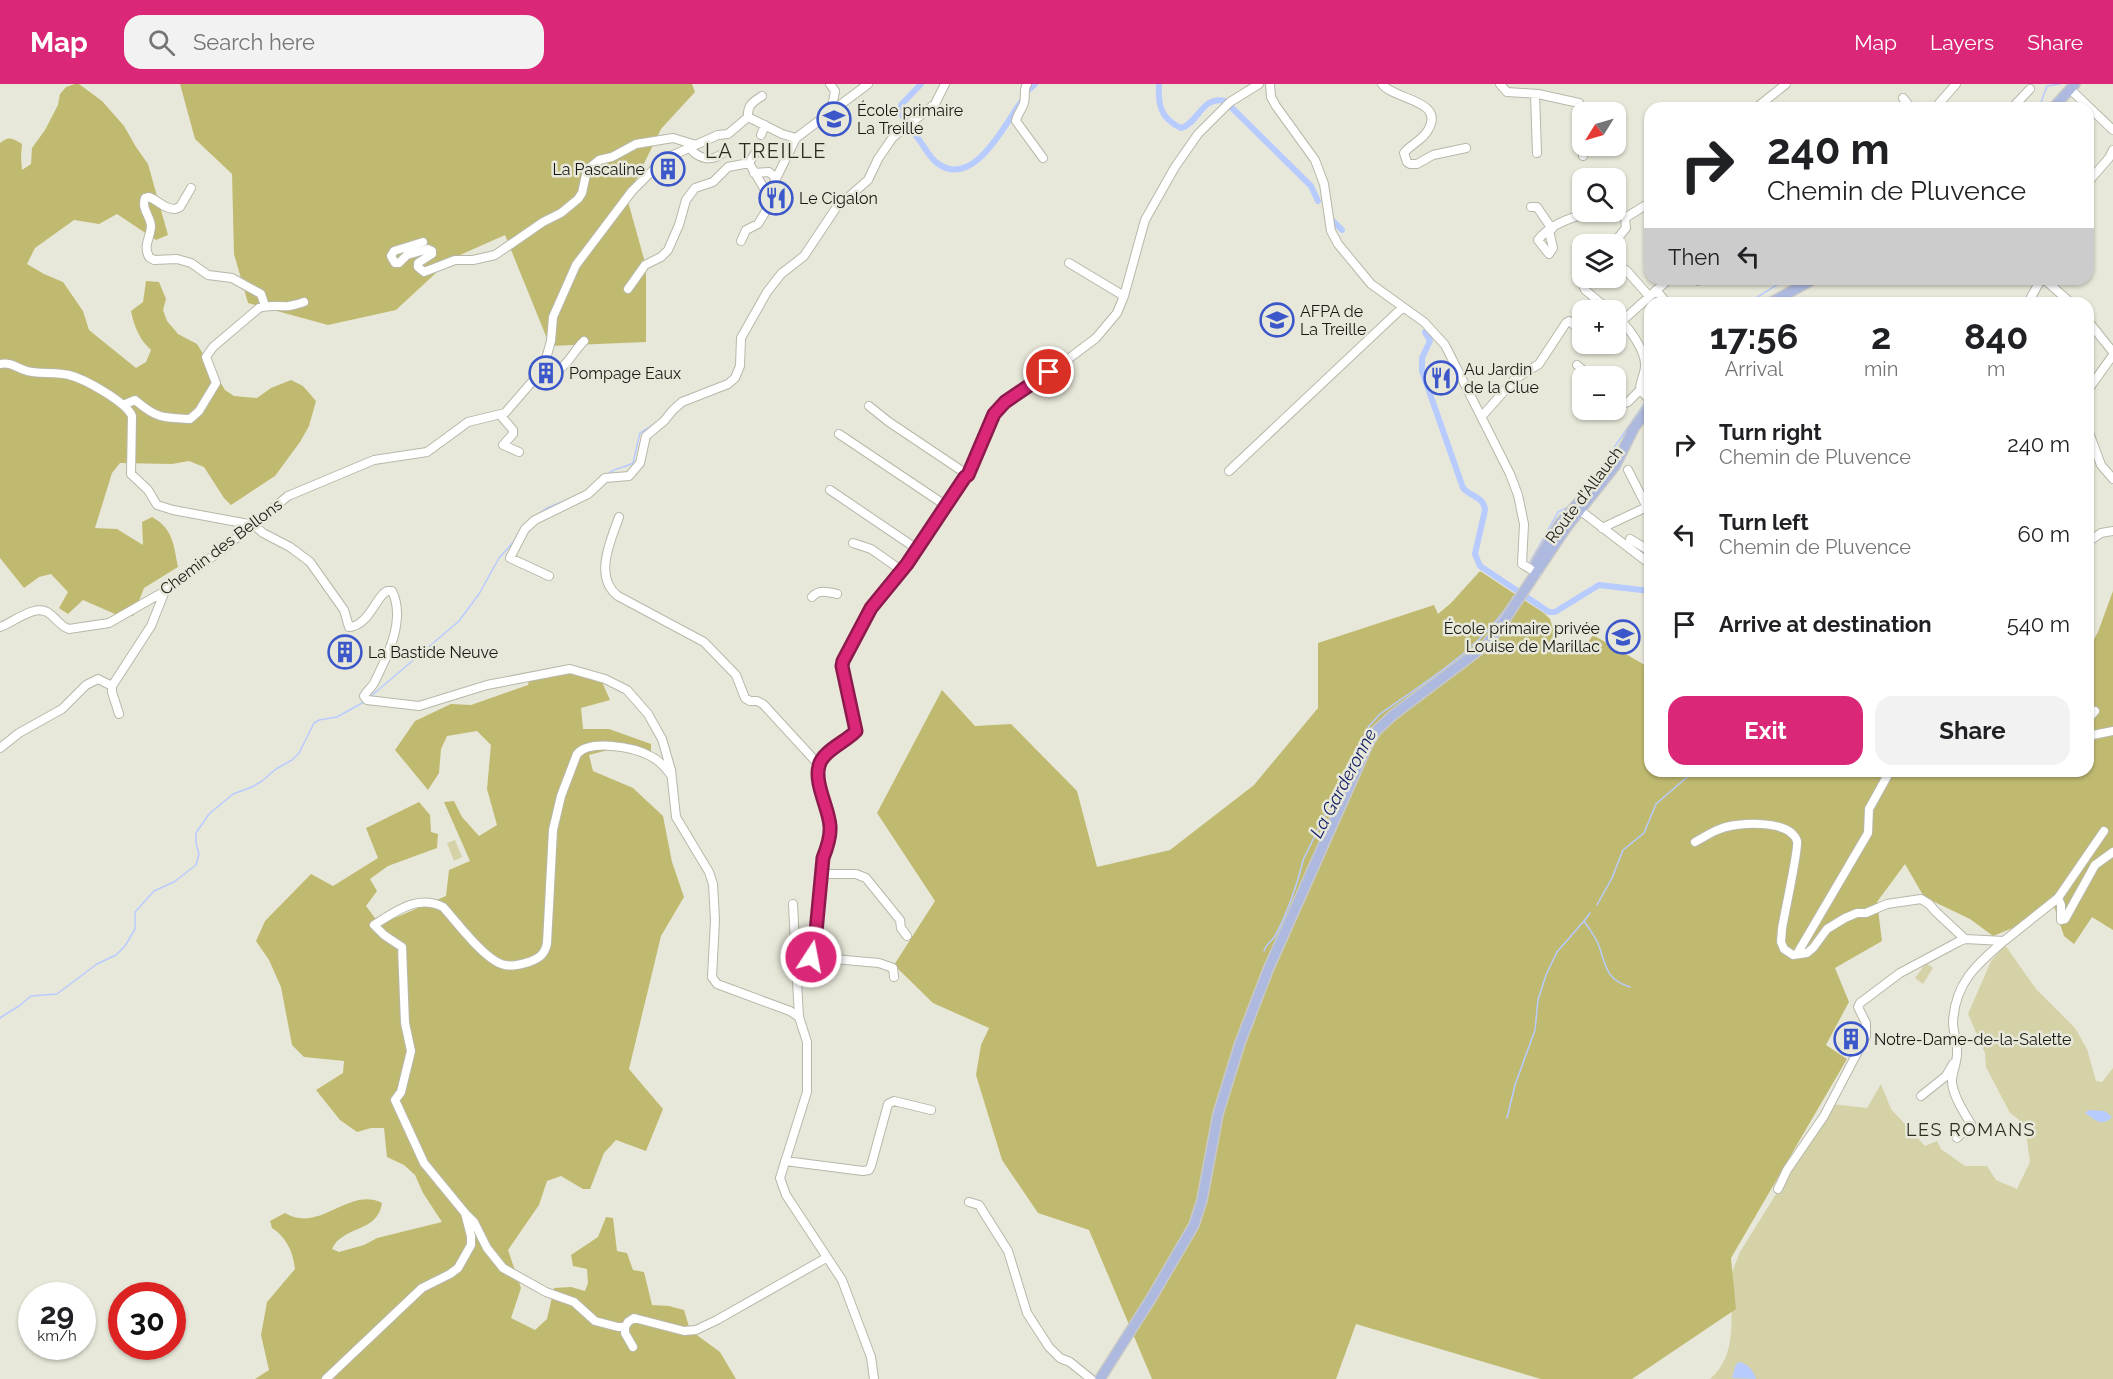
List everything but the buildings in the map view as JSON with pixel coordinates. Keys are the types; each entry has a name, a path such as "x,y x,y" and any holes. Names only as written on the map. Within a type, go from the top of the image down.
{"main road":[{"path":"2059,102 2073,87"},
{"path":"1781,297 1803,285"},
{"name":"Route d'Allauch","path":"1100,1379 1164,1278 1194,1225 1202,1200 1218,1113 1228,1078 1274,958 1369,742 1384,722 1486,645 1521,595 1560,523 1578,508 1599,484 1644,414"}],"street":[{"path":"830,84 835,91 833,110"},
{"path":"741,241 746,230 758,224 766,211 768,195 796,138 868,84"},
{"path":"549,576 510,558 525,529 545,514 588,494 606,478 629,476 640,464 646,436 664,422 673,410 682,402 728,384 735,378 740,366 741,338 767,292 782,274 804,256 836,208 868,180 878,159 893,137 934,104 945,84"},
{"path":"811,957 814,953 821,874 831,828 819,778 819,765 827,754 856,731 842,666 843,661 871,608 917,549 945,505 968,475 994,414 1017,392 1059,366 1096,338 1117,313 1124,297 1145,220 1162,188 1198,134 1228,104 1259,84"},
{"path":"1270,84 1271,97 1275,106 1315,160 1321,172 1329,222 1338,244 1371,284 1424,322 1444,345 1482,416 1518,495 1524,524 1522,564 1534,572"},
{"path":"1382,84 1388,90 1425,105 1430,111 1428,130 1404,153 1410,165 1434,155 1466,148"},
{"path":"1500,84 1507,92 1535,94 1575,102"},
{"path":"1764,102 1786,84"},
{"path":"1940,102 1956,84"},
{"path":"2073,87 2087,102"},
{"path":"2018,102 2030,89"},
{"path":"1026,92 1016,121 1043,158"},
{"path":"1535,94 1536,153"},
{"path":"748,117 747,108 762,96"},
{"path":"1903,98 1906,102"},
{"path":"2094,110 2113,130"},
{"path":"748,117 782,134 796,138"},
{"path":"519,452 503,445 513,434 513,430 501,416 543,369 551,341 553,317 576,265 632,190 657,166 671,156 718,135 728,134 748,117"},
{"path":"761,135 765,125"},
{"path":"423,242 394,251 391,256 395,263 399,263 407,255 428,249 432,251 432,254 418,263 418,267 424,272 455,260 473,260 495,255 543,222 561,213 578,199 582,193 586,170 599,160 612,158 636,144 673,138 693,147 696,156 707,159 719,157 723,153"},
{"path":"628,289 645,266 662,257 668,250 679,225 684,205 695,188 713,182 728,166 749,163 759,147 770,152"},
{"path":"2094,176 2113,150"},
{"path":"749,163 768,195"},
{"path":"754,173 769,172 776,178"},
{"path":"191,188 180,207 175,209 162,206 150,197 146,198 144,207 151,226 146,244 150,256 154,260 177,259 191,264 208,275 232,279 261,294 265,306"},
{"path":"1626,217 1644,206"},
{"path":"1531,207 1537,207 1552,229 1572,218"},
{"path":"1070,263 1124,297"},
{"path":"1626,270 1658,297"},
{"path":"1647,297 1662,285"},
{"path":"2049,285 2064,297"},
{"path":"1584,288 1597,300"},
{"path":"1626,313 1644,299"},
{"path":"123,405 135,400 155,415 190,419 200,411 216,383 207,363 207,353 259,308 304,302"},
{"path":"1229,471 1402,308"},
{"path":"1482,416 1515,380 1539,364 1566,323 1569,321 1572,323"},
{"path":"1626,327 1644,358"},
{"path":"2094,329 2113,353 2094,378"},
{"path":"543,369 552,372 559,370 584,341"},
{"path":"0,364 9,363 28,372 70,375 123,405 132,416 131,474 148,490 157,505 254,525 263,533 290,547 310,562 344,610 349,627 357,626 362,622 383,594 390,591 394,593 398,612 396,632 375,681 364,696 367,700 424,705 487,685 554,672 578,670 605,679 627,690 648,714 662,739 672,777 672,798 676,817 709,872 713,884 715,920 712,977 717,984 789,1011 799,1017"},
{"path":"1626,403 1640,390 1644,374"},
{"path":"1640,390 1644,394"},
{"path":"869,406 968,475"},
{"name":"Chemin des Bellons","path":"0,627 32,612 44,610 69,629 102,626 165,591 254,525 288,496 374,460 427,452 468,422 495,415 501,416"},
{"path":"839,434 945,505"},
{"path":"2094,446 2101,465 2113,479"},
{"path":"1628,470 1644,502"},
{"path":"830,490 917,549"},
{"path":"1578,508 1644,560"},
{"path":"1602,528 1644,512"},
{"path":"619,517 609,545 605,580 609,589 704,642 736,675 745,698 763,704 819,765"},
{"path":"2094,538 2101,533 2113,531"},
{"path":"1630,539 1644,547"},
{"path":"852,543 871,549 901,570"},
{"path":"119,714 112,686 151,626 165,591"},
{"path":"812,597 822,591 837,594"},
{"path":"0,748 19,733 62,709 91,681 98,679 112,686"},
{"path":"2094,735 2113,731"},
{"path":"626,1327 618,1328 595,1321 574,1302 546,1292 503,1268 488,1248 474,1222 424,1163 395,1100 401,1092 411,1051 405,1023 402,947 374,926 403,907 416,902 435,903 480,949 499,963 505,966 516,965 538,959 545,952 547,943 553,830 561,796 581,748 595,746 638,751 660,762 672,777"},
{"path":"1797,954 1868,833 1869,809 1887,777"},
{"path":"1695,842 1720,828 1753,824 1776,827 1793,834 1798,847 1781,942 1784,949 1793,955 1807,953 1827,929 1845,918 1857,913 1866,913 1887,904 1921,899 1965,939"},
{"path":"1956,1138 1971,1124 1961,1108 1952,1079 1958,1052 1953,1021 1960,988 1985,958 2058,898 2104,831"},
{"path":"2058,898 2061,905 2061,920 2065,919 2095,865 2113,852"},
{"path":"821,874 856,874 866,878 900,920 901,928 907,936"},
{"path":"793,904 799,1017 807,1042 807,1092 780,1178 783,1188 842,1280 872,1357 874,1379"},
{"path":"1778,1189 1787,1170 1824,1116 1866,1036 1866,1023 1858,1007 1860,1004 1900,973 1965,939 2004,941"},
{"path":"796,963 811,957 879,963 893,968 894,977"},
{"path":"1921,1096 1946,1076 1958,1052"},
{"path":"785,1161 869,1170 888,1104 894,1101 931,1110"},
{"path":"969,1202 979,1205 1008,1251 1027,1313 1049,1347 1060,1358 1070,1362 1091,1379"},
{"path":"326,1379 422,1288 450,1274 463,1261 471,1245 465,1213"},
{"path":"633,1347 625,1334 628,1322 634,1318 684,1331 696,1330 826,1258"}],"shaded area":[{"path":"79,84 102,101 124,126 148,164 168,235 156,240 117,214 99,224 74,220 35,248 27,264 63,282 83,311 89,330 136,368 146,362 151,350 138,332 131,311 143,302 146,281 159,282 166,299 163,310 167,321 178,334 197,344 225,390 234,396 257,398 271,388 291,380 303,386 316,401 309,426 275,476 231,505 204,467 189,461 172,464 120,463 112,473 95,528 117,529 143,545 142,522 152,517 159,521 168,532 174,545 178,567 144,588 133,616 115,614 83,600 68,614 59,608 68,592 51,574 39,577 24,588 0,558 0,143 11,139 22,144 22,170 31,164 32,148 45,130 58,105 60,94 66,87"},
{"path":"180,84 692,84 695,92 661,129 627,198 646,266 646,342 550,346 505,235 451,259 396,310 328,325 248,303 234,254 232,174 195,139"},
{"path":"1480,571 1550,619 1561,655 1586,645 1593,635 1644,665 1644,777 2094,777 2094,639 2113,591 2113,930 2092,917 2074,944 2064,936 2054,906 2025,923 1993,936 1970,919 1924,897 1905,864 1877,902 1882,941 1835,968 1849,1002 1826,1045 1847,1059 1731,1258 1736,1309 1632,1379 1541,1379 1356,1324 1336,1379 1152,1379 1089,1230 1038,1213 1002,1160 976,1075 981,1045 989,1028 933,1003 894,965 935,901 877,813 942,690 975,726 1011,724 1077,791 1097,867 1170,850 1254,785 1318,708 1318,643 1434,605 1438,614"},
{"path":"556,669 599,675 610,700 581,708 583,729 609,729 651,744 651,753 612,749 589,755 593,771 633,788 663,816 672,862 684,897 661,936 629,1069 663,1109 646,1151 616,1140 604,1153 590,1189 583,1189 561,1176 547,1181 539,1205 508,1250 521,1288 511,1318 535,1330 547,1319 554,1288 571,1287 585,1291 588,1283 587,1269 573,1266 571,1255 598,1237 606,1217 613,1218 617,1251 627,1253 633,1270 644,1272 652,1305 684,1310 690,1330 720,1352 736,1379 255,1379 269,1370 261,1335 267,1302 295,1269 288,1245 272,1228 270,1221 285,1213 298,1218 310,1218 358,1200 370,1199 382,1203 374,1219 337,1241 332,1249 339,1252 364,1245 377,1238 442,1222 423,1193 415,1175 404,1165 387,1157 384,1128 371,1128 357,1132 340,1120 316,1090 343,1073 344,1061 304,1057 292,1045 281,987 269,960 256,941 265,921 311,874 333,886 378,858 366,828 419,802 430,815 431,832 438,834 437,848 388,866 370,879 377,891 366,906 375,918 385,914 390,920 446,896 449,870 470,861 444,802 454,801 462,817 479,836 497,825 487,789 491,745 477,731 447,736 441,749 439,773 428,790 395,750 415,721 451,704 471,705 528,685 531,673"},
{"path":"455,840 462,857 454,861 447,843"},
{"path":"2005,945 2036,989 2075,1028 2087,1049 2096,1081 2102,1082 2113,1068 2113,1379 1710,1379 1719,1369 1729,1345 1732,1319 1731,1278 1740,1252 1832,1104 1867,1108 1881,1084 1891,1109 1925,1146 1937,1141 1941,1149 1965,1166 1987,1166 1996,1180 2017,1189 2030,1162 2026,1133 2018,1119 2010,1113 1986,1067 1985,1053 1968,1014 1991,961"},
{"path":"1926,963 1933,968 1923,984 1915,978"}],"water":[{"path":"2089,1110 2105,1111 2112,1117 2101,1122 2085,1113"},
{"path":"1740,1362 1750,1368 1756,1379 1732,1378 1736,1364"}],"waterway":[{"path":"921,84 901,105 902,115 932,158 950,169 963,168 975,162 986,152 1021,102"},
{"path":"1030,89 1035,84"},
{"path":"1159,84 1162,110 1169,120 1181,128 1192,121 1211,102 1225,101 1311,186 1318,201"},
{"name":"La Garderonne","path":"2041,102 2047,86 2060,84"},
{"path":"1333,221 1342,230"},
{"name":"La Garderonne","path":"1758,297 1776,285"},
{"path":"1425,332 1430,341 1422,358 1422,371 1463,488 1480,500 1485,510 1475,554 1480,566 1549,612 1555,612 1599,585 1644,590"},
{"path":"736,366 737,356"},
{"path":"688,396 698,392"},
{"name":"La Garderonne","path":"1587,487 1644,404"},
{"path":"608,474 633,463 640,433 653,425"},
{"path":"534,517 547,508 569,499"},
{"name":"La Garderonne","path":"1530,562 1558,512 1570,506"},
{"path":"370,697 459,621 479,594 499,558 516,539"},
{"name":"La Garderonne","path":"1264,951 1279,929 1303,860 1369,726 1380,714 1471,647 1501,615 1514,596"},
{"path":"0,1018 31,996 57,994 97,964 116,955 125,946 135,929 135,912 154,891 174,882 196,865 199,854 196,833 209,814 233,794 252,787 292,760 299,753 314,723 337,717 364,702"},
{"path":"1597,905 1612,878 1623,850 1644,833 1656,804 1687,777"},
{"path":"1590,913 1584,921 1598,943 1608,971 1616,980 1630,987"},
{"path":"1507,1118 1515,1085 1535,1030 1538,1000 1546,975 1557,952 1584,921"}],"place":[{"name":"École primaire La Treille","path":"834,119"},
{"name":"La Pascaline","path":"668,169"},
{"name":"Le Cigalon","path":"776,198"},
{"name":"AFPA de La Treille","path":"1277,320"},
{"name":"Pompage Eaux","path":"546,373"},
{"name":"Au Jardin de la Clue","path":"1441,378"},
{"name":"École primaire privée Louise de Marillac","path":"1623,637"},
{"name":"La Bastide Neuve","path":"345,652"},
{"name":"Notre-Dame-de-la-Salette","path":"1851,1039"}],"district":[{"name":"LA TREILLE","path":"766,151"},
{"name":"LES ROMANS","path":"1971,1129"}],"route":[{"path":"811,957 814,953 823,858 831,828 819,778 819,765 827,754 856,731 842,666 843,661 871,608 907,564 968,475 994,414 1005,402 1049,372"}]}
